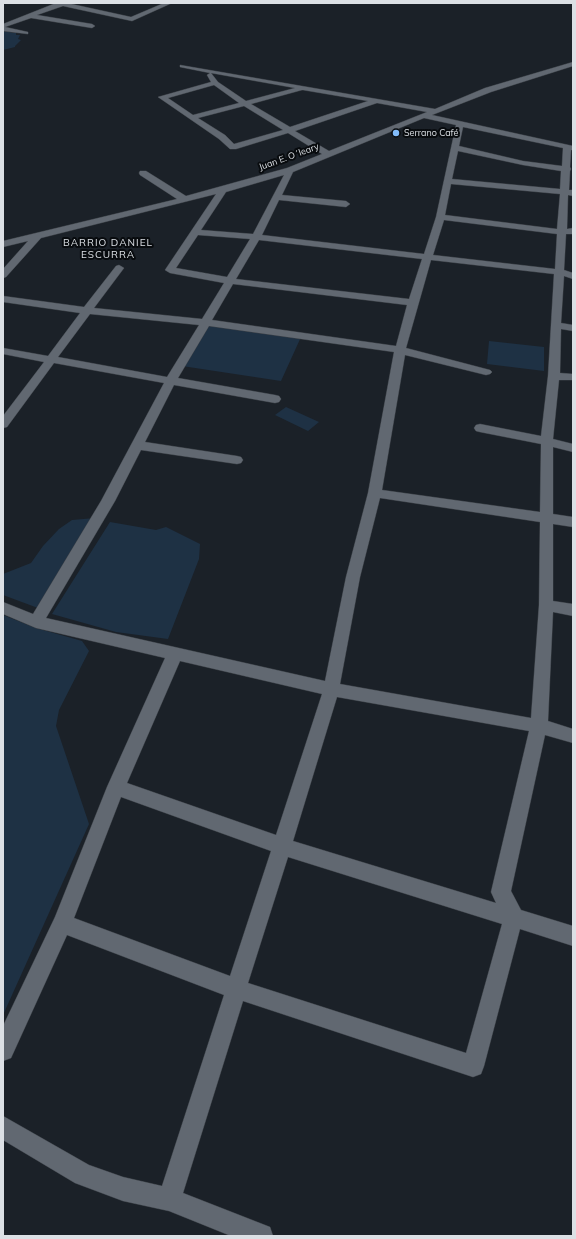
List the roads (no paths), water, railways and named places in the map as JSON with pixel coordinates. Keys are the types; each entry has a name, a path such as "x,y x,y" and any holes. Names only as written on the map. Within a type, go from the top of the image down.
{"street":[{"path":"59,3 132,19 169,3"},
{"path":"3,27 63,3"},
{"path":"148,4 173,9"},
{"path":"32,16 92,26"},
{"path":"3,27 26,33"},
{"name":"Juan E. O´leary","path":"3,244 223,190 290,170 488,90 573,64"},
{"path":"182,66 435,111"},
{"path":"207,70 215,83 246,104 328,154"},
{"path":"215,83 162,97 193,117 233,147 290,130 378,100"},
{"path":"193,117 304,88"},
{"path":"62,923 236,989 473,1066 514,917 501,892 540,726 546,605 547,441 554,376 556,325 566,274 568,192 567,169 570,147 424,116"},
{"path":"169,1199 331,689 353,577 375,493 400,350 440,217 460,124"},
{"path":"456,148 523,163 567,169"},
{"path":"36,622 108,501 171,380 256,237 290,170"},
{"path":"143,173 184,199"},
{"path":"447,181 568,192"},
{"path":"223,190 170,270 230,281 413,303"},
{"path":"277,197 346,204"},
{"path":"440,217 567,232"},
{"path":"194,232 256,237 566,274"},
{"path":"3,275 37,236"},
{"path":"3,424 119,268"},
{"path":"3,298 88,311 205,322 400,350 486,372"},
{"path":"556,325 573,328"},
{"path":"3,352 275,399"},
{"path":"554,376 573,377"},
{"path":"480,428 547,441 573,448"},
{"path":"137,445 237,460"},
{"path":"375,493 573,522"},
{"path":"546,605 573,610"},
{"path":"3,608 36,622 175,654 331,689 540,726 573,736"},
{"path":"3,1050 62,923 116,787 175,654"},
{"path":"116,787 282,846 573,936"},
{"path":"3,1127 82,1175 123,1189 169,1199 261,1236"}],"place":[{"name":"Serrano Café","path":"396,133"}],"district":[{"name":"BARRIO DANIEL ESCURRA","path":"108,248"}]}
